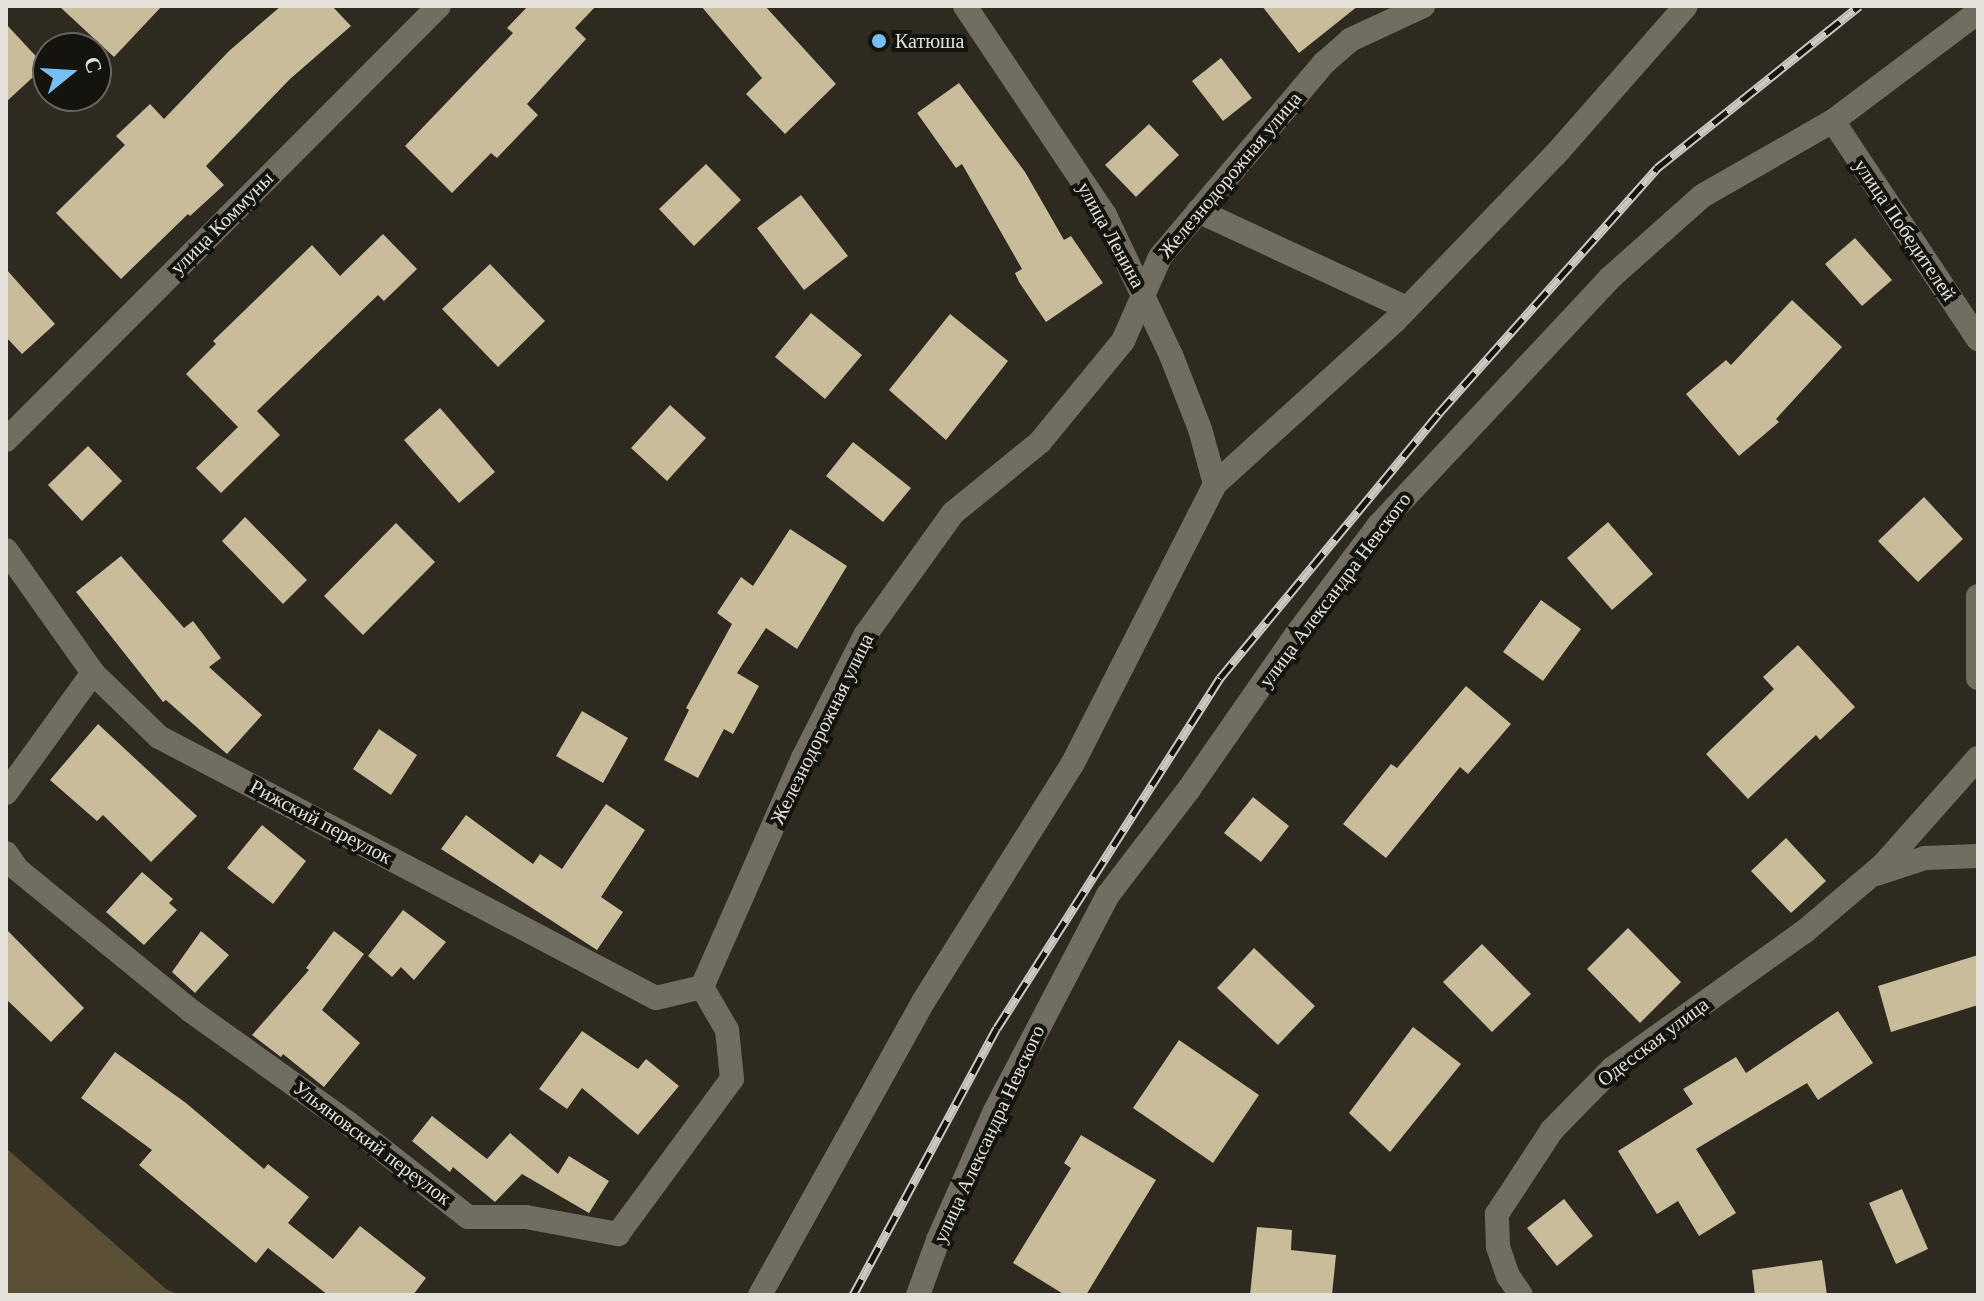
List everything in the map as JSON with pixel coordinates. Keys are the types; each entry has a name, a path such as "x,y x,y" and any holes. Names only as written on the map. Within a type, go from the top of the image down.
{"street":[{"name":"улица Коммуны","path":"6,440 439,6"},
{"name":"улица Ленина","path":"965,6 1105,215 1143,294 1200,429 1215,484"},
{"name":"Железнодорожная улица","path":"702,987 803,758 866,634 953,513 1040,442 1123,341 1160,257 1324,63 1350,40 1423,6"},
{"path":"760,1295 923,1002 1073,763 1215,484 1407,308 1555,155 1686,6"},
{"name":"улица Александра Невского","path":"918,1295 938,1240 995,1111 1108,895 1189,789 1296,635 1378,526 1610,278 1702,196 1833,121 1978,12"},
{"name":"улица Победителей","path":"1833,121 1978,339"},
{"path":"1198,211 1407,308"},
{"name":"Рижский переулок","path":"6,550 93,673 159,737 656,998 702,987"},
{"path":"1978,596 1978,678"},
{"path":"6,793 93,673"},
{"name":"Одесская улица","path":"1521,1295 1508,1276 1498,1247 1497,1214 1552,1130 1613,1068 1804,932 1870,876 1978,758"},
{"name":"Ульяновский переулок","path":"6,853 17,869 191,1011 348,1123 468,1217 526,1217 618,1234 732,1079 727,1030 702,987"},
{"name":"Одесская улица","path":"1870,876 1925,858 1978,856"}],"shaded area":[{"path":"6,1148 166,1289 179,1295 6,1295"}],"building":[{"path":"59,6 162,6 114,57 112,32 87,32"},
{"path":"281,6 332,6 351,26 290,79 206,166 224,185 190,216 188,214 121,279 56,213 125,145 116,136 150,104 164,119 229,51"},
{"path":"528,6 596,6 575,28 586,39 527,104 538,115 497,158 491,153 452,193 405,146 513,33 507,28"},
{"path":"701,6 765,6 836,84 785,134 746,94 762,78"},
{"path":"1262,6 1358,6 1299,53"},
{"path":"6,24 32,52 32,78 6,102"},
{"path":"1221,58 1252,98 1223,121 1192,81"},
{"path":"959,83 1025,172 1064,240 1071,236 1103,283 1046,322 1019,282 1015,273 1022,269 962,164 956,168 917,113"},
{"path":"1149,124 1179,155 1136,197 1105,165"},
{"path":"706,164 741,200 694,246 659,209"},
{"path":"801,195 848,256 804,290 757,228"},
{"path":"383,234 417,269 384,301 378,295 257,411 280,435 221,493 196,468 238,427 186,374 216,344 213,341 312,245 340,276"},
{"path":"1855,238 1892,280 1862,306 1825,264"},
{"path":"490,264 545,321 498,367 442,309"},
{"path":"6,269 55,324 22,354 6,337"},
{"path":"1792,300 1842,347 1776,419 1779,422 1739,456 1686,394 1726,360 1731,365"},
{"path":"811,313 862,355 825,399 775,357"},
{"path":"950,314 1008,361 946,440 889,390"},
{"path":"670,405 706,438 667,481 631,448"},
{"path":"440,408 495,472 459,503 404,440"},
{"path":"853,442 911,488 883,522 826,476"},
{"path":"88,446 122,481 82,521 48,485"},
{"path":"1924,497 1963,539 1918,582 1878,541"},
{"path":"245,517 307,580 283,604 222,541"},
{"path":"1608,522 1653,574 1612,610 1567,558"},
{"path":"396,523 435,562 363,635 324,596"},
{"path":"790,529 847,566 797,649 766,628 737,673 759,686 733,734 724,729 698,778 664,760 689,710 686,708 732,624 717,613 741,577 753,586"},
{"path":"121,556 184,628 193,621 221,658 209,667 262,715 227,754 166,700 163,702 76,592"},
{"path":"1541,600 1581,629 1543,681 1503,652"},
{"path":"1798,645 1855,707 1820,740 1816,735 1748,799 1706,754 1774,689 1763,677"},
{"path":"1466,686 1511,724 1468,774 1460,767 1386,858 1343,824 1391,764 1397,768"},
{"path":"582,711 628,738 603,783 556,756"},
{"path":"98,724 197,816 151,862 103,815 97,821 50,780"},
{"path":"379,729 417,755 391,795 353,769"},
{"path":"1253,797 1289,826 1261,862 1224,833"},
{"path":"606,804 645,830 601,897 623,912 597,950 441,849 466,815 533,864 540,854 562,869"},
{"path":"262,825 306,861 273,904 227,868"},
{"path":"1786,838 1826,881 1791,913 1751,871"},
{"path":"142,872 173,899 169,903 177,910 144,945 106,912"},
{"path":"403,910 446,942 414,980 401,967 392,977 368,956"},
{"path":"1628,928 1681,982 1640,1023 1587,969"},
{"path":"6,929 84,1008 51,1042 6,999"},
{"path":"201,931 229,955 195,993 172,972"},
{"path":"334,931 364,954 322,1010 360,1043 324,1087 283,1054 281,1057 252,1035 309,970 306,968"},
{"path":"1482,944 1531,994 1492,1032 1443,982"},
{"path":"1254,948 1315,1006 1278,1045 1217,988"},
{"path":"1978,955 1978,1005 1891,1032 1878,986"},
{"path":"1838,1011 1873,1063 1818,1100 1807,1083 1696,1149 1736,1213 1699,1236 1678,1201 1657,1214 1618,1151 1693,1104 1683,1089 1736,1057 1746,1073"},
{"path":"1413,1027 1461,1064 1390,1152 1349,1113"},
{"path":"582,1031 638,1069 646,1059 679,1086 638,1135 582,1088 567,1109 539,1089"},
{"path":"1179,1040 1259,1095 1213,1163 1133,1108"},
{"path":"115,1052 186,1103 264,1169 268,1164 309,1197 288,1223 333,1259 360,1226 426,1278 413,1295 328,1295 268,1248 256,1263 139,1165 152,1150 81,1098"},
{"path":"432,1116 487,1159 510,1133 558,1174 569,1156 609,1181 589,1213 522,1174 495,1202 453,1167 450,1172 412,1141"},
{"path":"1081,1135 1156,1180 1086,1295 1065,1295 1013,1263 1071,1168 1064,1163"},
{"path":"1902,1189 1928,1249 1896,1264 1869,1203"},
{"path":"1564,1199 1593,1236 1557,1266 1527,1228"},
{"path":"1257,1227 1292,1230 1291,1250 1336,1255 1332,1295 1250,1295"},
{"path":"1822,1260 1827,1295 1755,1295 1752,1270"}],"railway":[{"path":"853,1295 997,1028 1220,678 1439,413 1657,168 1859,6"}],"place":[{"name":"Катюша","path":"879,41"}]}
